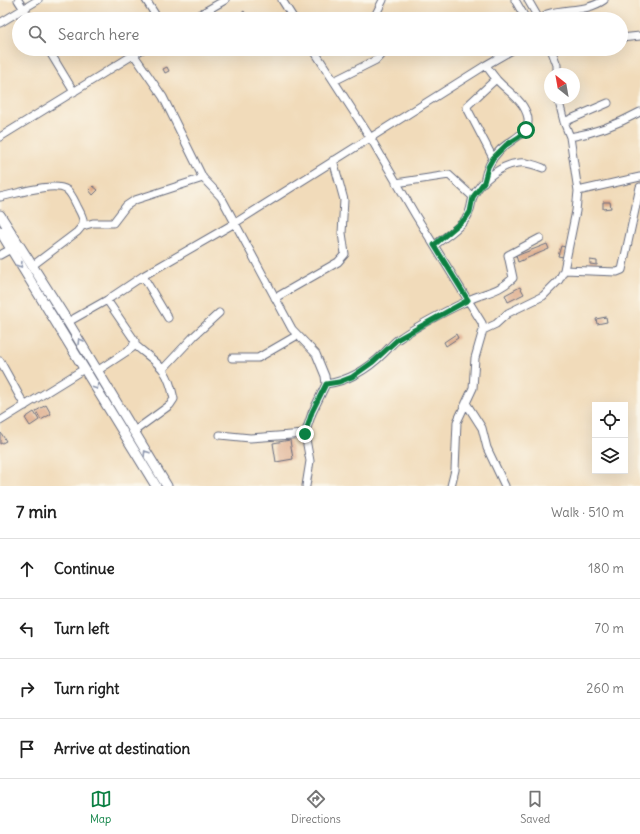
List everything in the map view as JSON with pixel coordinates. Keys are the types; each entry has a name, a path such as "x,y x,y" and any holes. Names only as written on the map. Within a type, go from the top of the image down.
{"main road":[{"path":"0,215 14,247 84,369 156,486"},
{"path":"0,231 32,266 68,322 133,432 167,486"},
{"path":"147,470 150,486"}],"street":[{"path":"18,0 26,12"},
{"path":"19,12 38,0"},
{"path":"146,0 154,12"},
{"path":"204,12 225,0"},
{"path":"282,0 290,12"},
{"path":"377,12 383,0"},
{"path":"514,0 522,12"},
{"path":"528,0 535,12"},
{"path":"555,12 578,10 604,0"},
{"path":"0,23 12,16"},
{"path":"628,37 640,36"},
{"path":"52,56 74,92"},
{"path":"0,137 132,56"},
{"path":"135,56 163,97 203,178 221,197 296,336 316,354 325,376 326,384 312,412 305,434 310,461 306,486"},
{"path":"318,56 370,137 396,183 482,323 483,330 475,358 473,388 457,422 455,470 451,486"},
{"path":"334,81 376,60 380,56"},
{"path":"68,322 107,300 143,276 235,223 333,160 502,56"},
{"path":"554,56 557,68"},
{"path":"484,182 488,167 493,158 506,145 519,137 526,130 528,122 522,105 496,79 486,65"},
{"path":"493,158 467,108 468,104 496,79"},
{"path":"564,122 608,103"},
{"path":"483,330 496,324 508,313 543,296 559,280 564,270 576,211 578,191 570,137 560,104"},
{"path":"570,137 611,126 640,112"},
{"path":"275,298 338,262 345,254 342,233 344,200 333,160"},
{"path":"434,245 466,218 470,212 473,197 484,182 508,166 518,163 543,168"},
{"path":"396,183 449,175 473,197"},
{"path":"578,191 640,177"},
{"path":"32,266 83,226 98,223 113,223 126,206 135,200 203,178"},
{"path":"0,197 51,187 65,189 71,194 84,218 83,226"},
{"path":"564,270 617,272 622,270 640,187"},
{"path":"326,384 339,382 352,377 373,362 398,339 468,300 487,294 508,282 513,278 513,274 508,254 540,238"},
{"path":"0,255 14,247"},
{"path":"143,276 168,318"},
{"path":"97,371 132,348 135,341 107,300"},
{"path":"164,368 194,336 219,313"},
{"path":"232,358 258,358 296,336"},
{"path":"133,432 173,402 170,382 164,368 134,344"},
{"path":"0,363 25,406"},
{"path":"0,421 84,369"},
{"path":"466,403 482,428 486,448 505,486"},
{"path":"220,435 250,438 305,434"}],"building":[{"path":"167,67 169,71 165,73 163,69"},
{"path":"93,186 98,190 93,195 89,190"},
{"path":"603,202 610,202 611,208 603,209"},
{"path":"547,244 549,249 518,262 516,256"},
{"path":"561,246 565,247 563,257 558,256"},
{"path":"590,260 597,261 597,265 590,264"},
{"path":"520,287 524,294 508,302 505,295"},
{"path":"606,317 607,322 597,324 596,319"},
{"path":"456,334 458,338 446,346 444,342"},
{"path":"46,405 51,414 41,420 36,411"},
{"path":"34,412 39,420 30,426 25,418"},
{"path":"1,433 6,441 0,444 0,434"},
{"path":"290,440 293,459 276,462 273,443"}],"route":[{"path":"305,434 312,412 326,384 339,382 352,377 384,354 398,339 468,300 434,245 466,218 470,212 473,197 484,182 488,167 493,158 500,150 519,137 526,130"}]}
